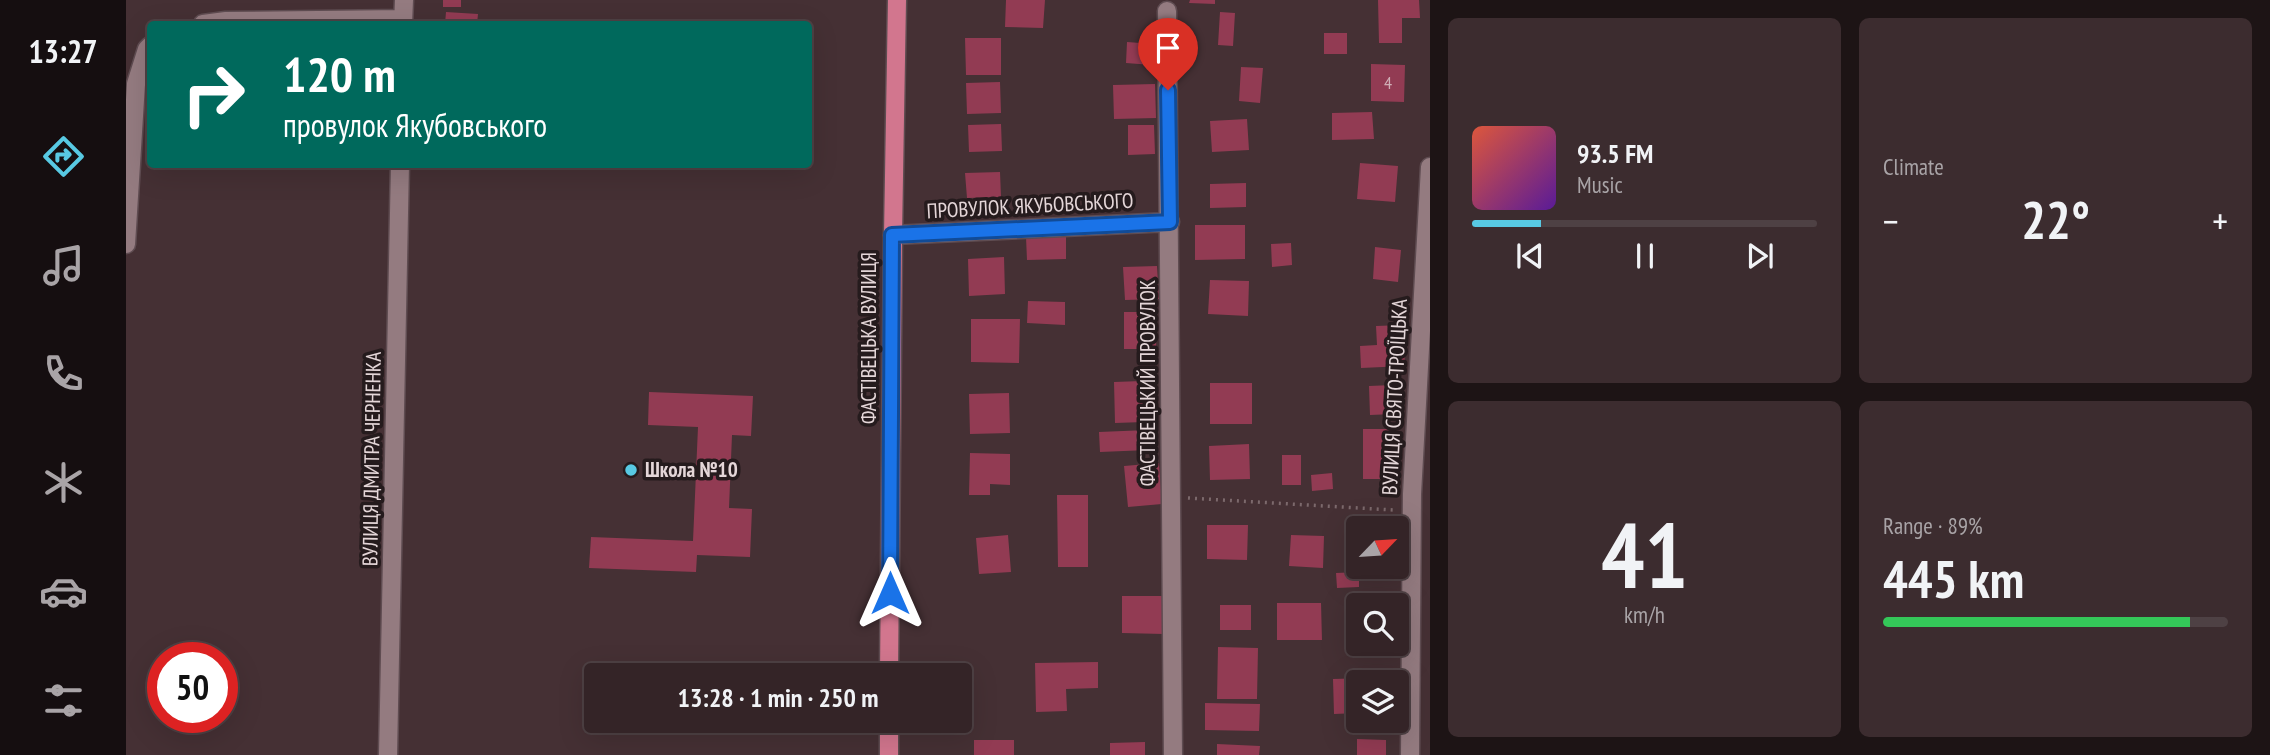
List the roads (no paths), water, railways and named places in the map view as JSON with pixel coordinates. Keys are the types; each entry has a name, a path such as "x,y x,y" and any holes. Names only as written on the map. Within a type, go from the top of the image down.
{"main road":[{"name":"ФАСТІВЕЦЬКА ВУЛИЦЯ","path":"889,663 892,235 897,0"},
{"path":"889,733 889,755"}],"street":[{"path":"403,21 404,0"},
{"name":"ФАСТІВЕЦЬКИЙ ПРОВУЛОК","path":"1167,11 1173,755"},
{"path":"126,244 136,84 147,49"},
{"name":"ВУЛИЦЯ СВЯТО-ТРОЇЦЬКА","path":"1410,755 1412,511 1430,167"},
{"name":"ВУЛИЦЯ ДМИТРА ЧЕРНЕНКА","path":"388,755 401,168"},
{"name":"ПРОВУЛОК ЯКУБОВСЬКОГО","path":"892,235 1170,222"}],"place":[{"name":"Школа №10","path":"631,470"}]}
